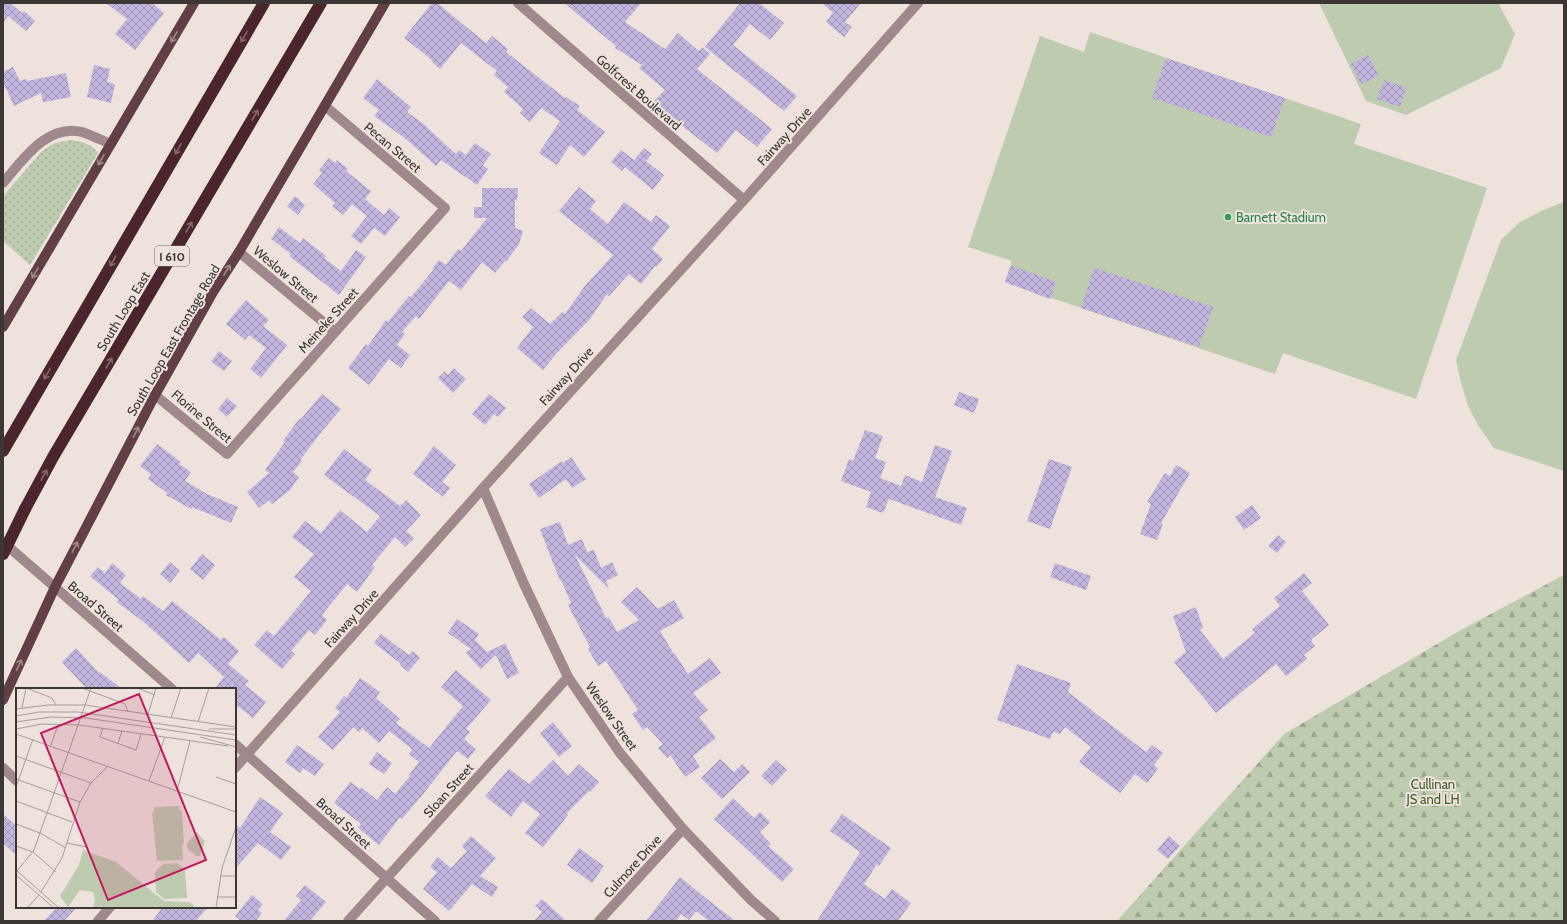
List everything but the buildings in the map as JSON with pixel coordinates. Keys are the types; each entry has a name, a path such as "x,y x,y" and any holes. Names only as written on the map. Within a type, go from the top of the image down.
{"highway":[{"path":"3,451 264,3"},
{"name":"South Loop East","path":"3,554 25,509 57,450 321,3"}],"main road":[{"path":"3,327 194,3"},
{"name":"South Loop East Frontage Road","path":"3,700 55,587 155,395 213,292 385,3"}],"street":[{"name":"Golfcrest Boulevard","path":"518,3 744,200"},
{"name":"Fairway Drive","path":"236,767 483,488 744,200 912,5"},
{"name":"Pecan Street","path":"325,106 445,208"},
{"path":"3,183 39,144 52,135 64,132 81,132 111,144"},
{"name":"Meineke Street","path":"232,449 445,208"},
{"name":"Weslow Street","path":"238,252 334,332"},
{"name":"Florine Street","path":"155,395 227,454 232,449"},
{"name":"Weslow Street","path":"483,488 524,584 568,677 620,753 683,829 751,900 775,921"},
{"name":"Broad Street","path":"3,542 171,688"},
{"name":"Sloan Street","path":"348,921 568,677"},
{"name":"Broad Street","path":"236,745 435,921"},
{"path":"3,768 16,780"},
{"name":"Culmore Drive","path":"599,921 683,829"},
{"path":"98,921 109,908"}],"green space":[{"path":"1319,3 1498,3 1515,34 1501,68 1406,115 1366,101"},
{"name":"Barnett Stadium","path":"1090,32 1361,124 1354,144 1487,188 1416,399 1283,353 1275,374 1005,282 1012,261 968,247 1040,36 1084,52"},
{"path":"70,140 89,145 98,153 30,265 3,241 3,196 42,151 55,143"},
{"path":"1564,202 1564,471 1494,448 1478,425 1468,406 1456,360 1501,240 1520,222 1543,210"},
{"name":"Cullinan JS and LH","path":"1564,575 1564,921 1117,921 1284,734 1459,631"}],"place":[{"name":"Barnett Stadium","path":"1228,217"}]}
